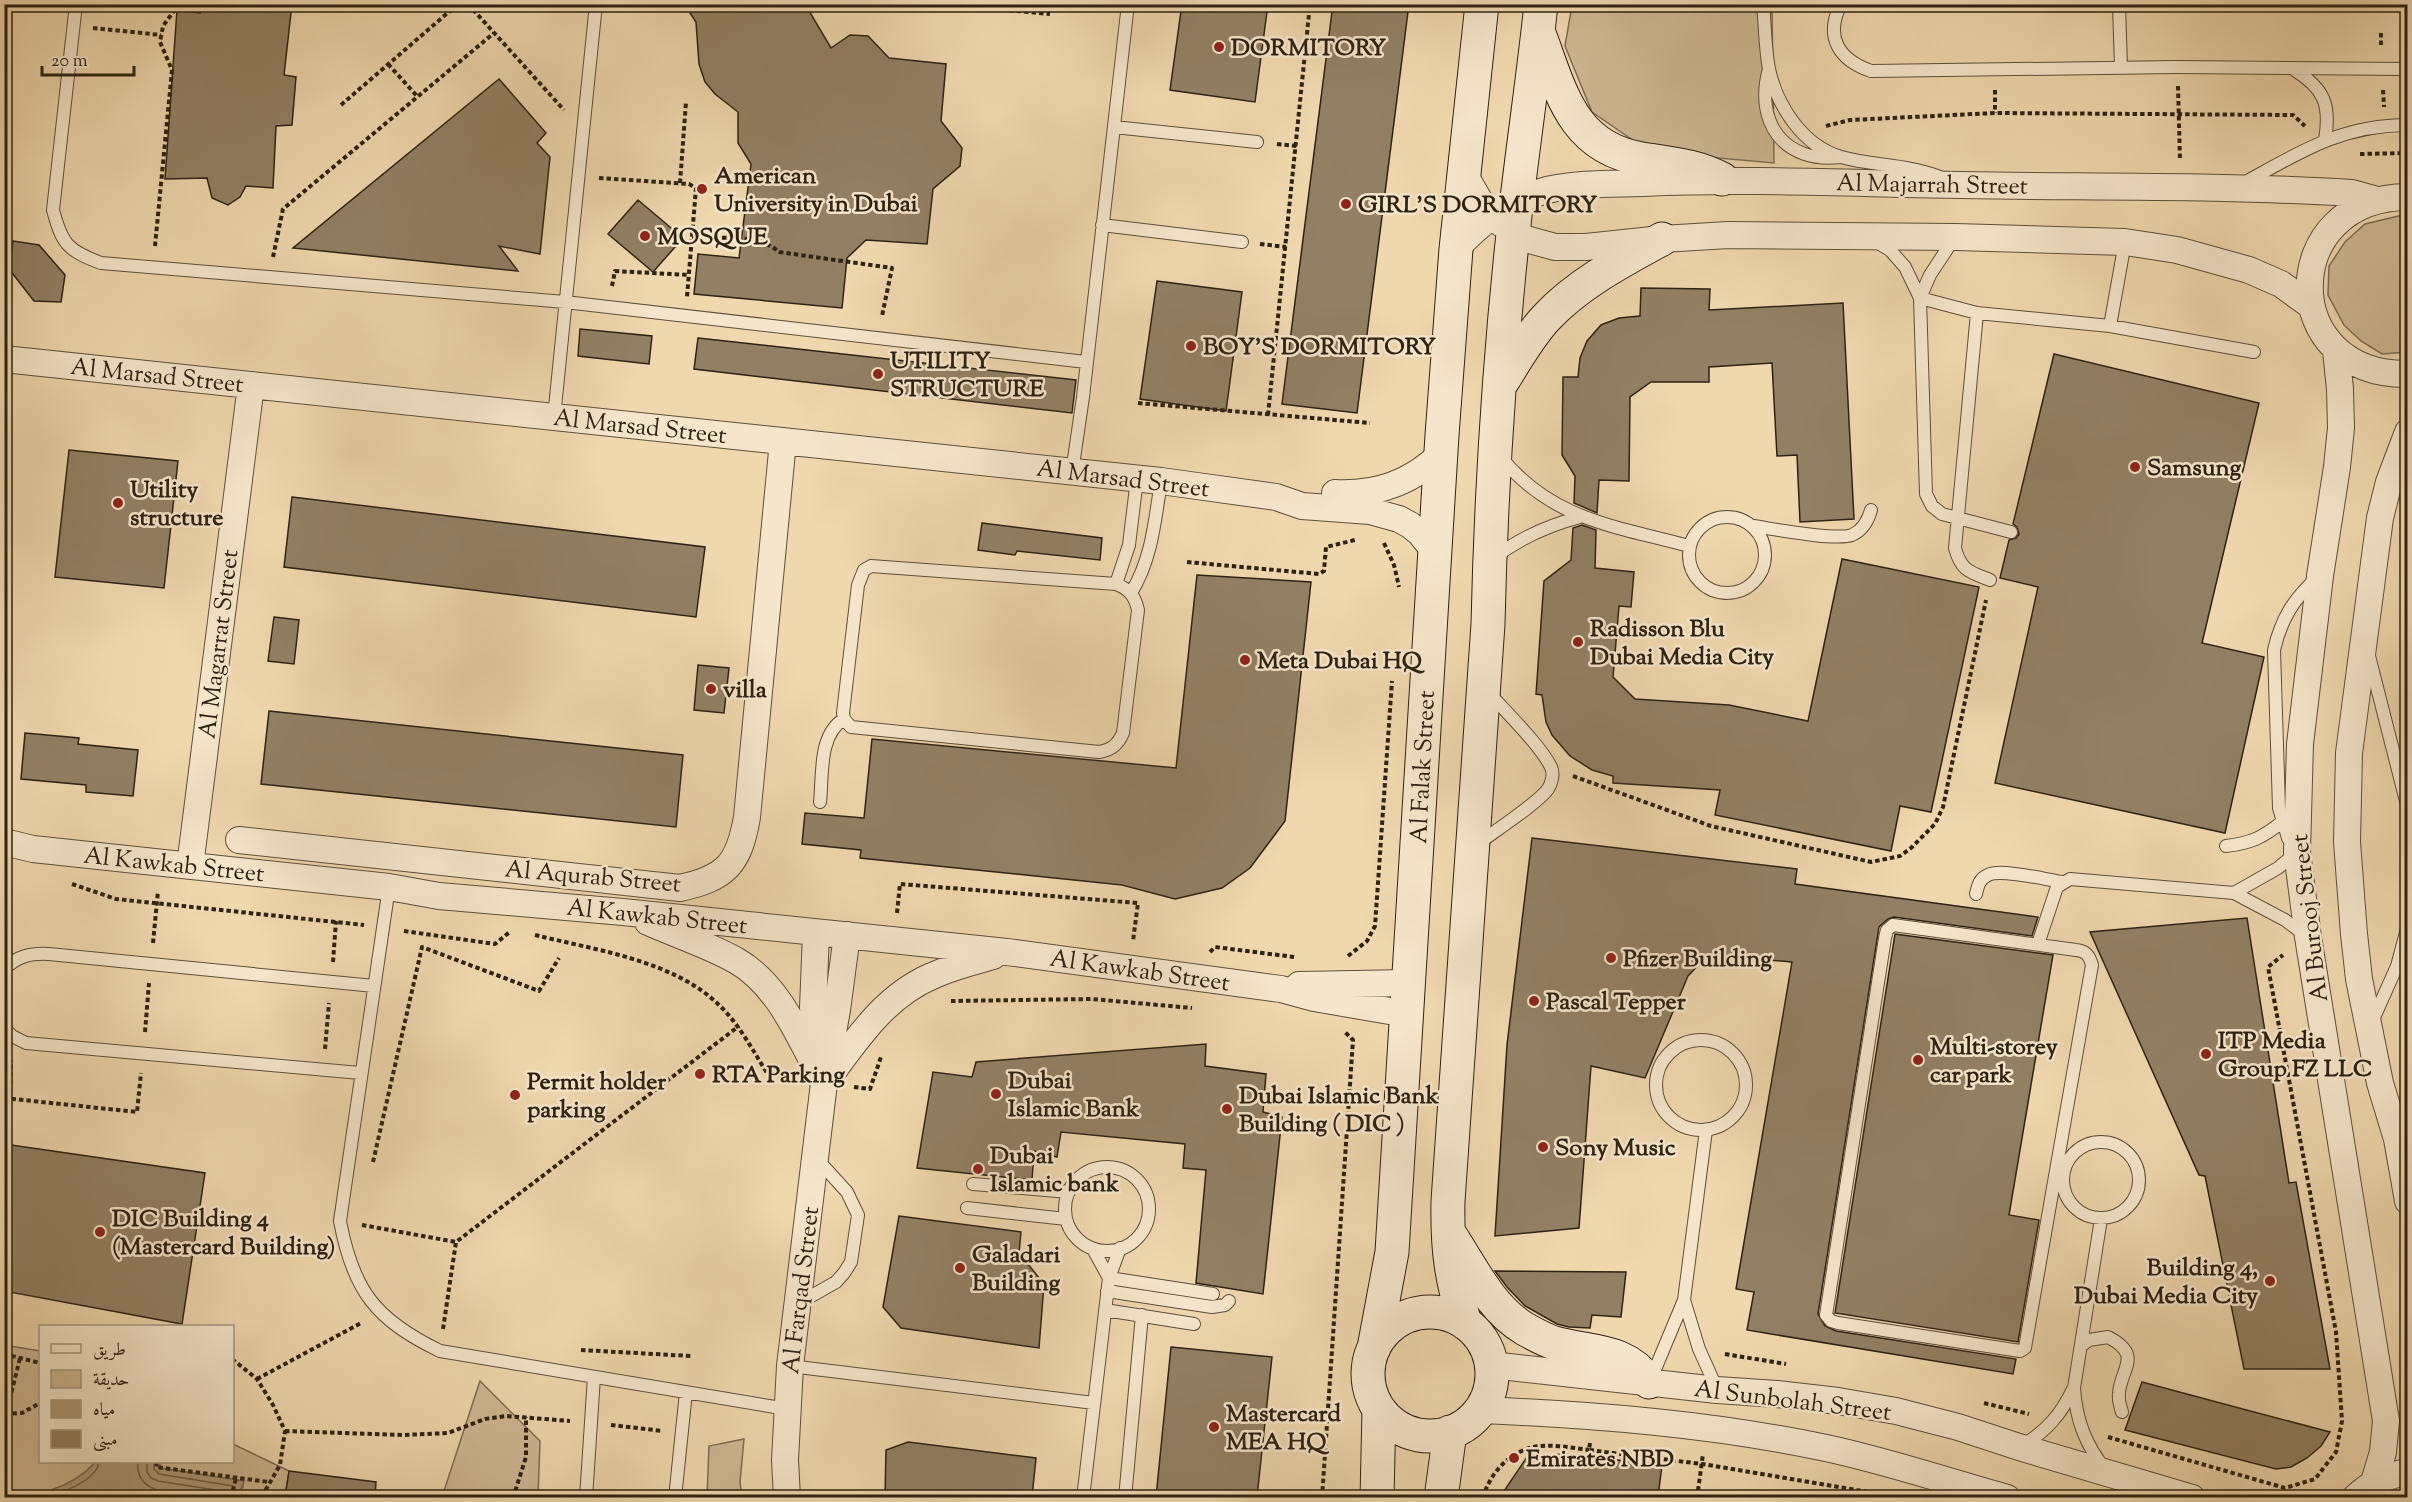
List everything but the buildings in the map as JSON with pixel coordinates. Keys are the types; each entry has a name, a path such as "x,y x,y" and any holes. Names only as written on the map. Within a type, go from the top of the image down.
{"street":[{"name":"Al Falak Street","path":"1374,1348 1392,1252 1441,454 1456,249 1482,4"},
{"path":"1540,18 1563,99 1571,114 1594,140 1626,156 1693,167 1722,179"},
{"path":"1465,1323 1454,1288 1449,1260 1448,1231 1484,687 1507,216 1540,18"},
{"path":"1464,174 1481,203 1507,216 1540,244 1571,248 1662,239 1799,234 1870,238 1955,237 2125,242 2177,250 2249,270 2281,284 2310,305"},
{"name":"Al Majarrah Street","path":"1456,249 1507,216 1533,194 1566,187 1722,179 1957,186 2181,187 2352,193 2377,200"},
{"path":"2408,197 2377,200 2352,210 2331,228 2316,251 2309,277 2310,305 2320,330 2336,351 2359,366 2386,375 2408,374"},
{"path":"1498,388 1534,333 1562,303 1611,268 1662,239"},
{"name":"Al Burooj Street","path":"2336,351 2341,428 2337,467 2320,576 2300,744 2289,804 2308,937 2386,1421 2383,1452 2365,1490"},
{"name":"Al Marsad Street","path":"4,359 1149,480 1276,497 1302,506 1363,510 1399,519 1420,533 1435,552"},
{"name":"Al Magarrat Street","path":"190,866 251,386"},
{"name":"Al Burooj Street","path":"2408,432 2389,482 2380,518 2349,753 2347,842 2354,934 2368,1029 2380,1083 2400,1130 2408,1201"},
{"name":"Al Aqurab Street","path":"239,840 680,888 706,882 728,867 742,844 747,817 783,441"},
{"name":"Al Marsad Street","path":"1276,497 1294,492 1362,494 1382,490 1415,476 1441,454"},
{"name":"Al Kawkab Street","path":"4,842 33,849 389,887 439,896 623,912 1007,952 1281,989 1308,984 1408,998"},
{"name":"Al Kawkab Street","path":"4,851 33,849"},
{"path":"623,912 737,961 757,976 773,993 824,1083 866,1028 885,1007 906,990 930,976 956,966 1007,952"},
{"name":"Al Farqad Street","path":"816,933 813,1008 824,1083"},
{"name":"Al Farqad Street","path":"787,1497 785,1460 790,1366 824,1083 847,935"},
{"path":"1448,1231 1499,1308 1523,1328 1551,1342 1616,1355 1641,1370 1649,1382"},
{"path":"1430,1312 1448,1315 1465,1323 1482,1342 1491,1365 1491,1380 1481,1410 1467,1423 1450,1432 1434,1436 1419,1435 1390,1422 1379,1410 1368,1380 1369,1364 1382,1334 1411,1315 1430,1312"},
{"name":"Al Sunbolah Street","path":"1491,1365 1717,1390 1807,1397 1896,1412 1959,1427 2019,1447 2192,1497"},
{"path":"1377,1497 1379,1410"},
{"name":"Al Sunbolah Street","path":"1481,1410 1594,1415 1707,1427 1826,1448 2007,1497"},
{"path":"1441,1497 1450,1432"},
{"path":"2365,1490 2394,1474 2408,1472"}],"lane":[{"path":"76,4 53,210 59,235 76,254 101,263 565,302 1086,362"},
{"path":"554,417 596,4"},
{"path":"1072,472 1128,4"},
{"path":"1763,4 1769,69 1787,114 1802,133 1821,148 1842,157 1925,171 1957,186"},
{"path":"1841,4 1834,17 1834,36 1840,52 1854,65 1871,71 2177,67 2408,69"},
{"path":"2120,4 2121,68"},
{"path":"1769,69 1764,88 1765,107 1771,125 1782,140 1795,151 1810,156 1826,159 1842,157"},
{"path":"2292,69 2311,80 2324,97 2329,119 2323,141"},
{"path":"2233,189 2323,141 2385,125 2408,125"},
{"path":"1114,127 1257,142"},
{"path":"1102,225 1242,242"},
{"path":"1920,298 1930,275 1955,237"},
{"path":"1870,238 1890,250 1905,267 1920,298 1926,494 1932,506 1942,514 2011,532"},
{"path":"2110,326 2125,242"},
{"path":"1920,298 1977,313 2110,326 2254,352"},
{"path":"1977,313 1955,548 1958,561 1967,570 1990,580"},
{"path":"1494,448 1524,482 1560,507 1580,517 1689,546"},
{"path":"1116,584 1149,480"},
{"path":"1131,593 1149,554 1149,480"},
{"path":"1754,526 1766,550 1765,563 1759,576 1750,586 1738,592 1725,594 1712,591 1701,583 1693,573 1689,560 1689,546 1695,534 1704,524 1716,518 1729,516 1742,519 1754,526 1844,537 1859,531 1869,518 1871,510"},
{"path":"1490,561 1532,533 1580,517"},
{"path":"870,566 1116,584 1131,593 1138,610 1123,733 1115,746 1107,751 856,728 846,724 844,719 858,585 864,570 870,566"},
{"path":"2226,846 2246,844 2266,835 2282,822 2289,804 2274,650 2279,628 2289,608 2303,590 2320,576"},
{"path":"2364,637 2408,809"},
{"path":"1473,847 1548,788 1552,769 1484,687"},
{"path":"820,802 826,740 836,724 844,719"},
{"path":"2234,893 2257,882 2297,852 2282,822"},
{"path":"1976,894 1979,882 1989,874 2001,873 2063,882 2078,879 2234,893 2285,920 2308,937"},
{"path":"2038,944 2057,887 2063,882"},
{"path":"389,887 339,1221 346,1255 360,1285 381,1312 408,1335 440,1351 787,1409"},
{"path":"1893,925 1901,925 2038,944 2084,951 2090,957 2092,965 2061,1168 2025,1348 2020,1352 1831,1321 1826,1315 1825,1307 1887,930 1893,925"},
{"path":"2368,1029 2397,966 2408,925"},
{"path":"4,969 14,960 31,953 374,986"},
{"path":"8,1032 26,1043 360,1073"},
{"path":"1701,1039 1716,1042 1730,1049 1740,1061 1745,1075 1746,1090 1742,1105 1733,1117 1720,1126 1706,1130 1690,1129 1677,1124 1665,1114 1658,1101 1655,1087 1657,1072 1663,1059 1673,1048 1687,1041 1701,1039"},
{"path":"1649,1382 1684,1300 1706,1130"},
{"path":"2058,1184 2075,1209 2087,1216 2101,1219 2123,1212 2132,1204 2138,1193 2140,1181 2133,1158 2114,1144 2102,1142 2090,1144 2080,1149 2061,1168"},
{"path":"798,1304 836,1282 844,1273 851,1262 858,1215 847,1191 816,1158"},
{"path":"1100,1167 1114,1167 1138,1180 1149,1205 1148,1219 1142,1232 1133,1242 1107,1251 1093,1249 1081,1242 1072,1232 1066,1219 1065,1205 1069,1192 1076,1180 1087,1172 1100,1167"},
{"path":"973,1184 1069,1192"},
{"path":"968,1208 1066,1219"},
{"path":"2101,1219 2074,1388 2075,1408 2081,1429 2092,1452 2108,1472"},
{"path":"1083,1497 1107,1291 1109,1278 1120,1248"},
{"path":"1093,1249 1109,1278"},
{"path":"1109,1278 1213,1294"},
{"path":"1107,1291 1212,1307 1225,1305 1229,1301"},
{"path":"1684,1300 1700,1349 1717,1390"},
{"path":"1105,1310 1194,1324"},
{"path":"1125,1497 1142,1315"},
{"path":"2081,1346 2089,1340 2108,1337 2123,1348 2128,1366 2119,1393 2122,1412"},
{"path":"790,1366 1094,1403"},
{"path":"586,1497 594,1377"},
{"path":"2019,1447 2039,1436 2055,1420 2074,1388"},
{"path":"675,1497 686,1392"}],"path":[{"path":"153,268 172,70 160,42 163,26 179,4"},
{"path":"341,105 458,4"},
{"path":"468,4 583,131"},
{"path":"942,4 1050,14"},
{"path":"1268,415 1310,4"},
{"path":"74,26 161,35"},
{"path":"269,277 283,209 494,33"},
{"path":"2380,33 2388,154"},
{"path":"388,64 417,96"},
{"path":"2177,67 2181,187"},
{"path":"680,183 686,102"},
{"path":"1802,133 1850,120 1995,113 2293,115 2323,141 2346,155 2408,153"},
{"path":"578,177 693,184 696,188 685,316"},
{"path":"692,238 758,240 771,244 779,252 892,268 878,338"},
{"path":"567,284 612,287 615,271 689,275"},
{"path":"1138,404 1370,423"},
{"path":"1399,519 1379,534 1394,565 1399,592"},
{"path":"1187,562 1319,574 1324,571 1326,547 1358,539"},
{"path":"1552,769 1711,826 1871,862 1900,856 1923,838 1935,824 1943,807 1990,580"},
{"path":"1339,958 1350,955 1367,941 1375,926 1393,670"},
{"path":"894,940 900,884 1138,903 1130,969"},
{"path":"2081,1429 2285,1488 2315,1479 2336,1452 2342,1421 2336,1332 2268,967 2308,937"},
{"path":"372,1165 422,947 539,991 559,958"},
{"path":"1207,979 1210,952 1215,948 1305,958"},
{"path":"440,1351 456,1242 739,1026"},
{"path":"8,1032 10,1099"},
{"path":"339,1221 456,1242"},
{"path":"257,1379 381,1312"},
{"path":"1700,1349 1790,1365"},
{"path":"577,1350 691,1356"},
{"path":"4,1354 39,1363"},
{"path":"20,1358 5,1414 22,1413 39,1404"},
{"path":"234,1361 257,1379 285,1431 280,1465 261,1497"},
{"path":"1979,1402 2055,1420"},
{"path":"1589,1450 1594,1415"},
{"path":"285,1431 404,1435 448,1433 485,1419 506,1416 681,1433"},
{"path":"513,1497 526,1457 526,1417"},
{"path":"1697,1497 1707,1427"},
{"path":"1483,1497 1492,1477 1503,1464 1526,1449 1542,1446 1702,1464 1889,1497"},
{"path":"157,1463 156,1467 269,1482"},
{"path":"231,1497 236,1478"}],"green space":[{"path":"1572,5 1772,5 1774,163 1650,152 1592,112 1565,46"},
{"path":"2407,214 2407,352 2382,354 2361,341 2344,325 2328,295 2329,266 2345,242 2365,224"},
{"path":"4,1345 39,1351 39,1463 95,1463 76,1478 54,1489 29,1493 5,1487"},
{"path":"480,1381 540,1441 538,1497 442,1497"},
{"path":"744,1439 740,1482 742,1497 707,1497 709,1446"},
{"path":"234,1444 289,1471 285,1497 235,1498 243,1487 243,1481 159,1468 160,1463 234,1463"}],"water":[{"path":"95,1463 160,1463 160,1468 244,1481 235,1498 5,1497 5,1487 29,1493 41,1492 65,1484 87,1471"}],"place":[{"name":"DORMITORY","path":"1219,47"},
{"name":"American University in Dubai","path":"702,189"},
{"name":"GIRL'S DORMITORY","path":"1346,204"},
{"name":"MOSQUE","path":"645,236"},
{"name":"BOY'S DORMITORY","path":"1191,346"},
{"name":"UTILITY STRUCTURE","path":"878,374"},
{"name":"Samsung","path":"2135,467"},
{"name":"Utility structure","path":"118,503"},
{"name":"Radisson Blu Dubai Media City","path":"1578,642"},
{"name":"Meta Dubai HQ","path":"1245,660"},
{"name":"villa","path":"711,689"},
{"name":"Pfizer Building","path":"1611,958"},
{"name":"Pascal Tepper","path":"1534,1001"},
{"name":"ITP Media Group FZ LLC","path":"2206,1054"},
{"name":"Multi-storey car park","path":"1918,1060"},
{"name":"RTA Parking","path":"700,1074"},
{"name":"Dubai Islamic Bank","path":"996,1094"},
{"name":"Permit holder parking","path":"515,1095"},
{"name":"Dubai Islamic Bank Building ( DIC )","path":"1227,1109"},
{"name":"Sony Music","path":"1543,1147"},
{"name":"Dubai Islamic bank","path":"978,1169"},
{"name":"DIC Building 4 (Mastercard Building)","path":"100,1232"},
{"name":"Galadari Building","path":"960,1268"},
{"name":"Building 4, Dubai Media City","path":"2270,1281"},
{"name":"Mastercard MEA HQ","path":"1214,1427"},
{"name":"Emirates NBD","path":"1514,1458"}]}
